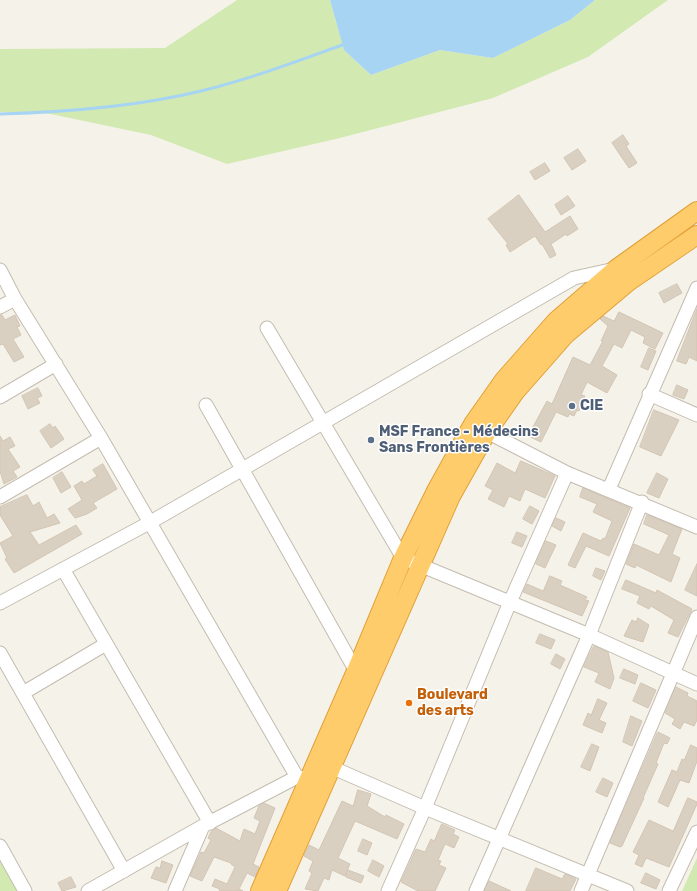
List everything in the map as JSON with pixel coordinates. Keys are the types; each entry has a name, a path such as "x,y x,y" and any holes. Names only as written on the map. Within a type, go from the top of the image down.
{"highway":[{"path":"260,891 310,780 403,558 437,489 473,424 504,380 556,321 616,269 697,211"},
{"path":"276,891 310,780 330,767 451,496 487,432 515,392 566,334 628,282 697,235"}],"street":[{"path":"0,603 149,523 574,278 616,269"},
{"path":"0,270 15,298 101,438 149,523 310,780 207,825 124,871 103,886 88,891"},
{"path":"609,489 650,394 694,305 697,288"},
{"path":"0,307 15,298"},
{"path":"267,328 403,558 589,635 672,674 697,684"},
{"path":"0,397 56,364"},
{"path":"650,394 697,415"},
{"path":"206,406 356,671"},
{"path":"487,432 568,473 642,502 697,527"},
{"path":"0,497 101,438"},
{"path":"388,891 425,808 510,602 568,473"},
{"path":"476,891 589,635 642,502"},
{"path":"63,569 207,825"},
{"path":"581,891 697,617"},
{"path":"23,693 106,644"},
{"path":"0,653 124,871"},
{"path":"330,767 425,808 627,891"},
{"path":"175,891 207,825"},
{"path":"669,891 697,832"},
{"path":"0,846 25,891"}],"green space":[{"path":"237,0 330,0 344,50 371,75 440,50 493,58 570,20 595,0 668,0 588,57 493,98 340,138 227,164 151,135 41,112 0,112 0,49 165,48"},
{"path":"0,854 22,891 0,891"},
{"path":"697,858 697,891 682,891"}],"water":[{"path":"330,0 595,0 570,20 493,58 440,50 371,75 344,50"}],"building":[{"path":"623,135 629,144 626,146 637,163 629,168 612,143"},
{"path":"578,149 586,161 572,170 564,158"},
{"path":"545,163 550,171 535,180 530,172"},
{"path":"519,195 545,232 570,216 578,229 567,236 566,234 551,244 556,255 550,258 542,244 541,245 535,236 510,252 506,245 508,244 488,219"},
{"path":"568,196 575,206 561,215 555,205"},
{"path":"677,284 682,293 664,303 659,293"},
{"path":"697,309 697,361 689,357 686,364 677,361"},
{"path":"619,312 663,333 655,349 643,343 645,337 631,330 622,348 614,344 602,366 617,375 607,393 587,382 581,395 585,396 579,411 577,410 574,416 569,414 568,417 556,412 541,442 528,436 547,401 552,404 573,357 590,365 603,341 601,341 608,326 600,319 603,316 614,321"},
{"path":"0,315 2,315 5,320 15,315 20,326 17,327 21,335 13,339 24,357 14,362 3,344 0,345"},
{"path":"649,348 656,351 648,370 641,367"},
{"path":"677,385 688,390 684,399 673,395"},
{"path":"38,388 42,396 37,398 40,403 28,409 22,396"},
{"path":"654,410 679,420 661,456 640,447"},
{"path":"50,424 53,428 55,426 64,439 51,448 40,431"},
{"path":"0,436 3,441 10,437 15,446 8,449 20,467 13,471 17,477 4,484 0,471"},
{"path":"521,461 555,476 545,498 525,489 520,501 509,496 504,507 488,499 493,490 485,486 497,463 515,473"},
{"path":"103,464 117,489 93,503 97,508 87,514 75,518 68,509 82,500 74,486 82,481 84,484 97,476 93,470"},
{"path":"62,472 71,487 61,493 53,478"},
{"path":"657,473 668,479 659,498 647,493"},
{"path":"583,488 630,508 609,556 586,546 575,568 568,565 583,533 601,541 603,538 605,539 612,521 593,512 597,504 580,497"},
{"path":"27,495 33,506 39,502 47,518 54,514 60,523 30,532 39,545 76,525 82,534 14,573 5,559 7,558 0,543 13,536 0,515 0,507"},
{"path":"530,506 539,511 532,524 523,519"},
{"path":"647,515 682,529 672,554 680,558 671,582 636,565 635,568 626,564 634,544 659,555 669,535 644,524"},
{"path":"556,518 565,522 561,531 552,526"},
{"path":"517,532 527,536 522,547 512,543"},
{"path":"546,541 556,545 545,568 536,564"},
{"path":"697,564 697,596 685,590"},
{"path":"596,568 605,571 601,580 593,576"},
{"path":"550,576 562,581 560,585 587,597 585,600 589,601 582,616 523,592 527,584 543,591"},
{"path":"626,580 656,593 657,590 692,609 678,637 668,633 674,620 651,606 649,609 637,603 640,596 622,589"},
{"path":"638,618 649,625 643,642 624,636 632,620 636,622"},
{"path":"540,634 555,640 551,649 536,643"},
{"path":"594,646 608,652 614,678 610,689 595,682 599,673 584,667"},
{"path":"556,654 565,659 560,669 551,664"},
{"path":"624,669 638,675 635,684 620,678"},
{"path":"641,683 656,690 648,708 633,701"},
{"path":"676,687 688,693 687,696 697,701 697,720 694,726 684,722 680,729 672,724 675,719 665,713"},
{"path":"598,699 607,703 599,720 606,723 602,733 583,725 588,713 591,715"},
{"path":"631,716 642,721 632,746 623,742"},
{"path":"658,732 670,738 667,744 664,743 656,763 658,764 644,798 622,846 620,847 610,843"},
{"path":"592,744 599,747 590,771 581,767"},
{"path":"691,745 697,748 697,761 689,783 680,780 668,807 658,802 672,770 677,772 682,759 684,760"},
{"path":"603,778 613,783 607,797 596,792"},
{"path":"358,790 371,794 367,806 385,817 386,815 404,824 397,839 355,821 338,858 350,864 345,876 332,870 329,880 324,878 318,891 305,889 312,873 309,871 313,861 304,856 309,845 319,850 342,801 353,806"},
{"path":"688,798 697,802 697,804 669,867 646,858 642,867 635,864 639,855 633,852 649,820 673,831"},
{"path":"264,803 275,808 253,864 259,867 255,877 247,873 239,889 243,891 219,891 220,889 212,886 215,879 227,884 235,867 231,863 214,857 202,881 190,876 201,852 204,853 211,840 208,838 212,830 216,828 240,841 244,829 255,834 260,821 254,818 259,806"},
{"path":"442,824 455,830 453,834 459,837 454,848 445,844 438,860 441,861 439,865 446,868 435,891 418,891 401,882 416,849 425,852 431,839 434,841"},
{"path":"363,839 372,843 367,855 358,851"},
{"path":"373,860 384,866 379,877 368,871"},
{"path":"162,861 173,865 166,883 151,878 156,867 160,868"},
{"path":"536,868 562,879 565,874 576,879 570,891 526,891"},
{"path":"348,870 364,876 361,883 346,877"},
{"path":"646,873 660,880 656,889 641,883"},
{"path":"71,877 76,887 62,891 58,883"},
{"path":"489,881 511,891 485,891"}],"waterway":[{"path":"0,114 101,108 152,101 219,86 256,75 345,44"}],"place":[{"name":"CIE","path":"572,406"},
{"name":"MSF France - Médecins Sans Frontières","path":"371,440"},
{"name":"Boulevard des arts","path":"409,703"}]}
